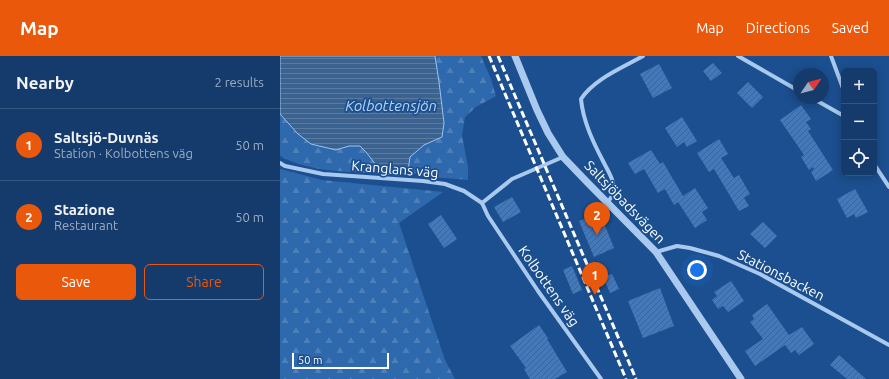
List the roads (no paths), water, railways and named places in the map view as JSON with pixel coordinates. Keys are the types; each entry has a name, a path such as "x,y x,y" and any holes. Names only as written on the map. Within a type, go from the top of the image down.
{"street":[{"name":"Saltsjöbadsvägen","path":"515,56 537,110 548,133 563,157 656,252 740,379"},
{"path":"608,202 614,193 613,180 602,160 585,120 582,99 587,91 597,82 642,56"},
{"path":"738,56 793,88"},
{"path":"831,56 841,83"},
{"path":"823,104 841,114"},
{"path":"482,203 512,179 563,157"},
{"name":"Kranglans väg","path":"280,163 285,166 323,174 445,184 464,191 482,203"},
{"path":"877,169 889,187"},
{"name":"Kolbottens väg","path":"482,203 488,216 538,291 601,379"},
{"name":"Stationsbacken","path":"656,252 677,246 719,256 760,274 889,345"}],"water":[{"name":"Kolbottensjön","path":"280,56 435,56 444,123 442,137 424,145 410,157 408,171 400,175 383,174 360,146 349,146 336,150 311,144 298,134 280,114"}],"railway":[{"path":"489,56 626,379"},
{"path":"498,56 636,379"}],"place":[{"name":"Stazione","path":"597,235"},
{"name":"Saltsjö-Duvnäs","path":"595,295"}]}
